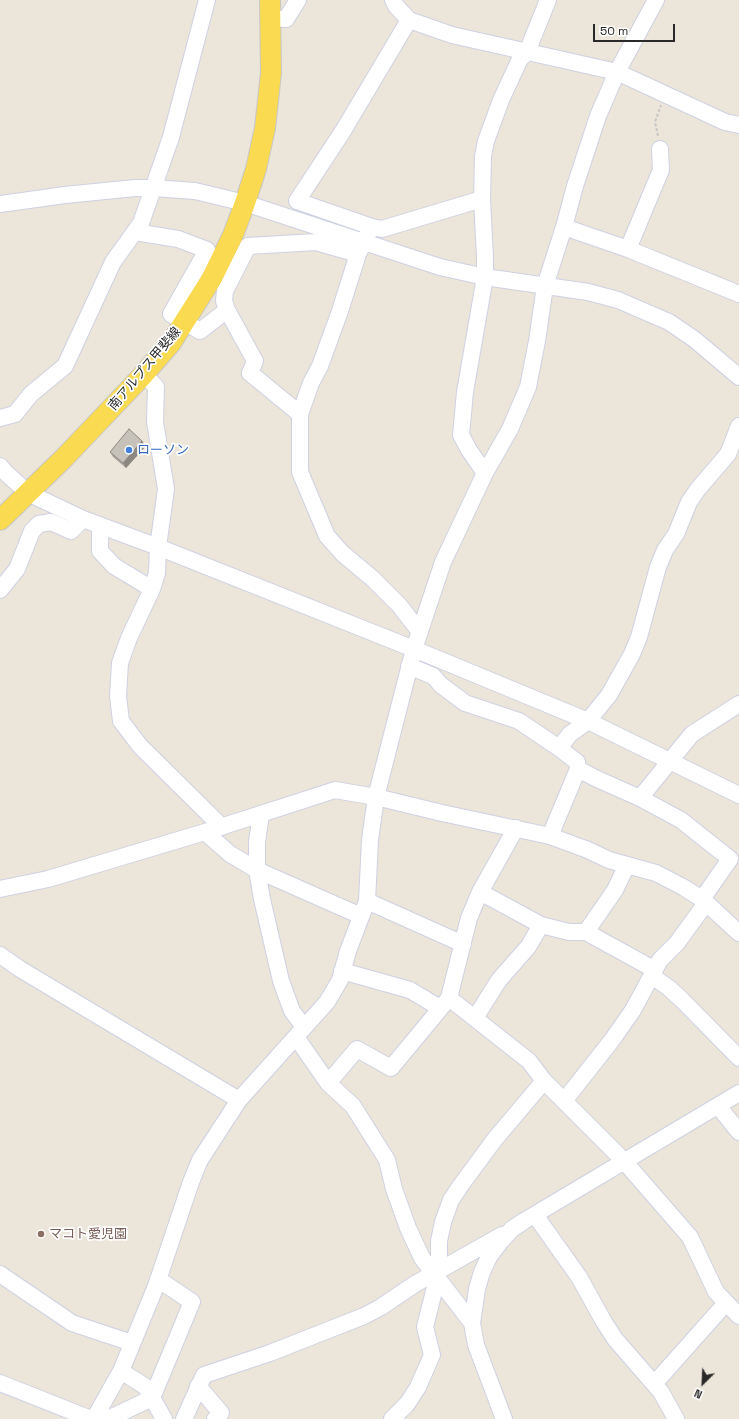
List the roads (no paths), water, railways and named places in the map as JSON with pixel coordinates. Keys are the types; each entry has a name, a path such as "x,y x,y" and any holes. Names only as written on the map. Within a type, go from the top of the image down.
{"main road":[{"name":"南アルプス甲斐線","path":"0,520 111,411 144,374 170,343 185,322 212,278 233,236 245,203 256,169 265,128 271,73 270,9"}],"street":[{"path":"0,418 14,414 31,394 65,366 113,262 141,223 171,137 207,0"},
{"path":"270,9 286,19 298,0"},
{"path":"393,0 396,6 409,20 452,35 617,72 725,122 739,125"},
{"path":"485,473 469,450 461,435 465,392 485,277 482,199 483,156 486,141 501,100 520,59 527,52 548,0"},
{"path":"0,1383 93,1419 121,1371 158,1279 200,1160 239,1100 327,1002 340,980 348,951 364,909 370,840 376,797 414,649 443,562 485,473 510,429 528,388 545,286 564,227 574,186 598,116 617,72 656,0"},
{"path":"365,241 297,201 343,131 409,20"},
{"path":"628,249 661,170 660,149"},
{"path":"0,204 135,188 195,191 245,203 365,241 440,267 485,277 588,292 618,300 662,319 694,339 739,377"},
{"path":"300,414 250,373 255,361 227,310 224,301 225,291 248,246 365,241 382,229 482,199"},
{"path":"564,227 628,249 739,294"},
{"path":"135,232 178,239 207,250 171,314 200,331 227,310"},
{"path":"365,241 320,366 311,383 300,414 300,472 327,536 342,553 373,579 399,605 420,632"},
{"path":"144,374 156,387 155,422 166,489 158,547 157,573 152,589 129,638 120,663 118,696 121,721 140,746 222,827"},
{"path":"559,748 570,734 588,721 609,695 632,654 639,637 658,567 665,550 676,534 689,502 698,489 728,454 739,426"},
{"path":"0,466 28,493 83,519 158,547 414,649 588,721 739,795"},
{"path":"0,590 17,569 32,531 39,524 51,522 71,531 83,519"},
{"path":"100,526 100,551 114,566 152,589"},
{"path":"409,666 433,676 441,685 465,703 519,721 559,748 576,762 578,770 550,836"},
{"path":"640,798 692,734 739,704"},
{"path":"564,1101 612,1040 633,1010 660,960 677,943 730,860 681,820 640,798 578,770"},
{"path":"0,889 48,879 222,827 335,790 376,797 550,836 588,850 609,860 656,873 683,887 704,901 739,933"},
{"path":"261,814 257,842 257,870 262,899 281,981 300,1032 328,1083 353,1106 387,1160 394,1189 408,1228 422,1258 436,1274 472,1323"},
{"path":"328,1083 357,1049 391,1068 444,1003 463,944 469,918 480,892 516,828"},
{"path":"205,832 230,854 257,870 463,944"},
{"path":"586,932 615,890 627,865"},
{"path":"480,892 541,925 570,932 586,932 654,973 739,1058"},
{"path":"476,1018 499,980 528,947 541,925"},
{"path":"0,955 239,1100"},
{"path":"342,971 410,990 444,1003 476,1018 530,1061 544,1082 624,1161 690,1237 716,1292 739,1316"},
{"path":"392,1419 407,1404 418,1386 432,1355 425,1327 436,1274 439,1241 451,1200 495,1139 544,1082"},
{"path":"184,1419 204,1374 270,1353 364,1316 739,1093"},
{"path":"718,1106 739,1132"},
{"path":"535,1214 579,1276 604,1322 616,1339 661,1392 676,1419"},
{"path":"504,1419 476,1345 472,1323 477,1290 482,1272 489,1257 512,1229"},
{"path":"0,1274 72,1323 132,1343"},
{"path":"103,1419 152,1398 192,1302 158,1279"},
{"path":"654,1384 726,1303"},
{"path":"121,1371 146,1387 164,1419"},
{"path":"198,1386 221,1413 215,1419"}],"place":[{"name":"ローソン","path":"129,450"},
{"name":"マコト愛児園","path":"41,1234"}]}
